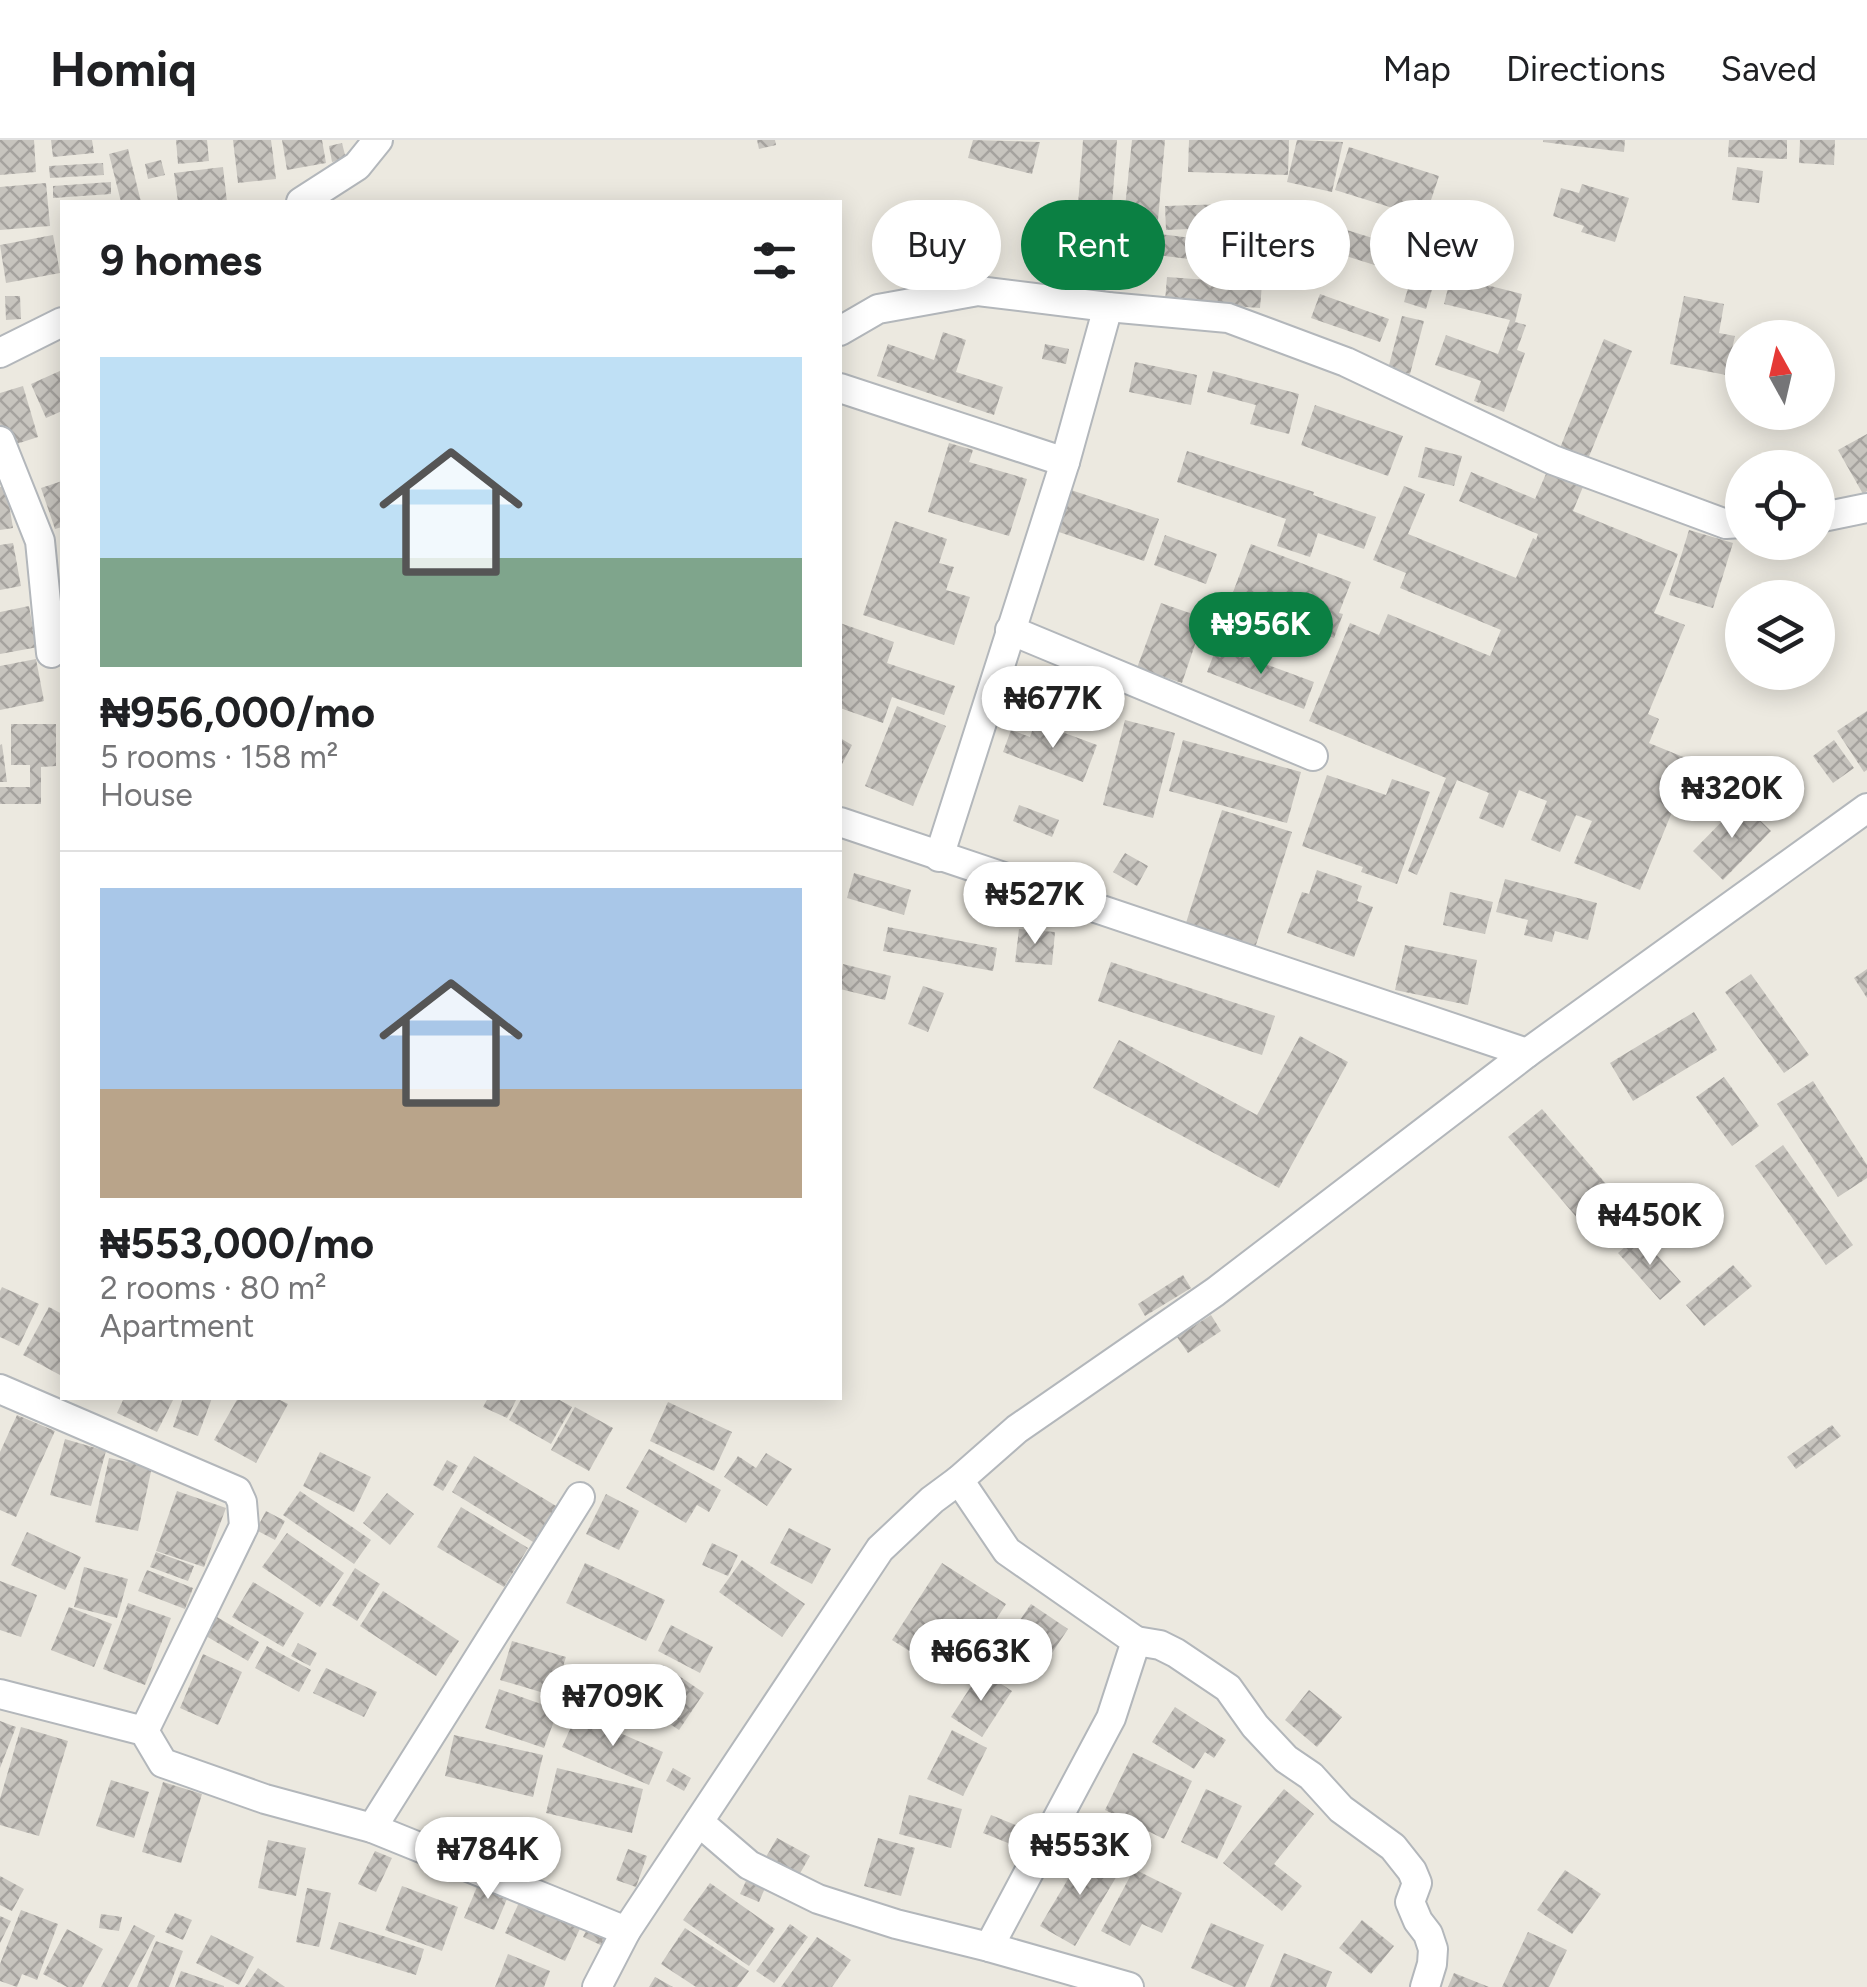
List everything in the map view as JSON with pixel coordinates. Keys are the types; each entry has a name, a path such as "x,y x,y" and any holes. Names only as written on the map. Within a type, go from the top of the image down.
{"street":[{"path":"304,200 357,166 378,140"},
{"path":"842,330 878,309 978,291 1228,318 1346,362 1553,460 1725,524"},
{"path":"939,857 1065,462 1108,307"},
{"path":"0,354 60,323"},
{"path":"842,389 1065,462"},
{"path":"0,441 40,541 51,653"},
{"path":"1835,515 1867,508"},
{"path":"1010,630 1313,756"},
{"path":"597,1987 626,1931 880,1549 932,1500 1017,1429 1215,1292 1528,1053 1867,808"},
{"path":"842,823 1528,1053"},
{"path":"0,1390 236,1491 242,1502 244,1526 144,1731"},
{"path":"959,1480 1007,1551 1136,1642 1160,1645 1228,1688 1254,1726 1286,1759 1311,1776 1342,1809 1393,1847 1412,1871 1416,1883 1410,1902 1433,1949 1424,1987"},
{"path":"372,1828 580,1497"},
{"path":"990,1947 1110,1718 1136,1642"},
{"path":"0,1694 144,1731 163,1763 264,1799 372,1828 626,1931"},
{"path":"699,1822 749,1865 818,1899 1129,1987"}],"building":[{"path":"0,140 34,140 36,172 0,175"},
{"path":"51,140 92,140 94,153 53,157"},
{"path":"176,140 207,140 209,161 178,164"},
{"path":"233,140 271,140 276,179 238,183"},
{"path":"282,140 322,140 326,163 287,170"},
{"path":"757,140 775,140 776,145 759,149"},
{"path":"973,140 1040,142 1032,174 968,158"},
{"path":"1083,140 1117,140 1112,200 1078,200"},
{"path":"1132,140 1165,140 1160,200 1126,200"},
{"path":"1189,140 1289,140 1288,175 1188,172"},
{"path":"1297,140 1343,142 1332,192 1287,182"},
{"path":"1543,140 1625,140 1624,152"},
{"path":"1729,140 1787,140 1787,159 1728,157"},
{"path":"1800,140 1835,140 1834,165 1799,163"},
{"path":"342,143 346,159 332,162 329,146"},
{"path":"1349,147 1439,176 1431,200 1370,201 1335,190"},
{"path":"128,149 141,200 120,200 109,154"},
{"path":"161,160 165,175 148,179 145,164"},
{"path":"103,163 104,175 50,178 49,166"},
{"path":"223,167 227,200 178,200 174,173"},
{"path":"1737,167 1763,171 1759,203 1732,200"},
{"path":"111,182 111,194 53,198 53,186"},
{"path":"46,183 50,226 0,230 0,187"},
{"path":"1582,184 1629,198 1615,242 1581,232 1584,226 1553,216 1561,188 1579,193"},
{"path":"1185,205 1185,229 1166,230 1165,206"},
{"path":"1350,231 1370,237 1370,264 1350,257"},
{"path":"53,235 60,273 6,283 0,245"},
{"path":"1165,235 1185,237 1185,259 1165,256"},
{"path":"1167,277 1185,278 1185,290 1262,290 1260,308 1165,301"},
{"path":"1071,290 1106,290 1105,297 1071,295"},
{"path":"1407,290 1432,290 1426,309 1404,302"},
{"path":"1448,290 1506,290 1522,294 1515,322 1526,325 1517,350 1525,353 1504,412 1474,401 1481,381 1435,365 1446,335 1498,354 1510,320 1444,304"},
{"path":"1320,294 1389,319 1380,342 1311,318"},
{"path":"5,296 20,296 21,319 6,320"},
{"path":"1684,296 1724,304 1719,333 1725,334 1725,375 1670,364"},
{"path":"1402,316 1424,321 1410,374 1388,369"},
{"path":"943,332 966,340 956,372 1003,387 994,415 877,376 888,344 934,360"},
{"path":"1604,339 1632,351 1588,459 1560,448"},
{"path":"1045,344 1069,349 1066,364 1042,359"},
{"path":"1135,362 1197,375 1191,405 1129,392"},
{"path":"60,371 60,412 46,418 31,384"},
{"path":"1213,371 1299,394 1289,434 1250,424 1256,405 1207,392"},
{"path":"23,386 38,437 7,447 0,424 0,393"},
{"path":"1315,405 1403,436 1388,476 1301,445"},
{"path":"1867,434 1867,491 1863,494 1838,450"},
{"path":"949,443 973,450 969,462 1027,479 1009,536 928,512"},
{"path":"1425,447 1462,456 1454,486 1418,477"},
{"path":"1187,451 1314,492 1313,495 1376,517 1364,549 1318,533 1310,557 1277,546 1286,519 1177,482"},
{"path":"1549,467 1585,482 1573,511 1678,554 1654,613 1685,625 1648,714 1659,719 1649,743 1693,761 1640,890 1574,863 1592,821 1576,815 1560,852 1531,840 1547,801 1519,790 1503,828 1479,818 1489,793 1457,780 1417,875 1408,871 1446,778 1309,721 1350,623 1379,635 1388,614 1490,656 1501,630 1400,588 1406,573 1373,560 1404,486 1425,494 1408,534 1516,578 1538,534 1459,501 1471,472 1535,499"},
{"path":"60,482 60,528 55,529 41,488"},
{"path":"6,486 13,528 0,530 0,487"},
{"path":"1071,490 1159,519 1144,561 1056,531"},
{"path":"895,521 947,539 939,563 954,567 946,590 970,597 954,645 863,615"},
{"path":"1689,530 1725,541 1728,560 1713,608 1669,595"},
{"path":"1165,535 1217,554 1206,584 1154,565"},
{"path":"13,543 21,586 0,590 0,545"},
{"path":"1251,544 1351,582 1334,638 1307,628 1300,649 1265,635 1275,611 1232,595"},
{"path":"1161,603 1204,618 1182,683 1137,668"},
{"path":"29,606 33,628 46,626 49,645 0,654 0,612"},
{"path":"842,624 894,642 887,663 955,686 944,715 892,697 883,723 842,709"},
{"path":"1217,646 1314,682 1304,709 1207,672"},
{"path":"36,659 44,701 0,710 0,666"},
{"path":"897,706 946,726 913,806 865,786"},
{"path":"1867,711 1867,770 1864,772 1837,731"},
{"path":"1125,720 1175,733 1153,818 1103,805"},
{"path":"1035,722 1097,745 1083,782 1003,752 1011,730 1030,737"},
{"path":"11,724 56,724 56,766 41,767 41,804 0,804 0,787 30,787 30,765 11,765"},
{"path":"842,739 852,745 842,764"},
{"path":"1183,740 1301,772 1287,823 1169,791"},
{"path":"1834,740 1854,768 1833,783 1813,756"},
{"path":"2,744 7,782 0,782"},
{"path":"1327,775 1386,795 1392,779 1430,792 1397,884 1361,872 1363,867 1302,846"},
{"path":"1741,802 1771,831 1723,880 1693,851"},
{"path":"1019,805 1059,820 1052,837 1013,821"},
{"path":"1222,810 1292,832 1255,948 1185,926"},
{"path":"1125,853 1148,866 1137,886 1113,872"},
{"path":"1317,870 1362,886 1357,901 1373,907 1354,957 1287,933 1302,892 1309,894"},
{"path":"854,873 911,890 904,915 847,898"},
{"path":"1505,879 1597,903 1588,940 1555,931 1552,942 1524,935 1528,920 1496,912"},
{"path":"1450,892 1493,902 1485,934 1443,925"},
{"path":"888,927 997,948 993,971 883,951"},
{"path":"1019,929 1055,932 1052,965 1015,962"},
{"path":"1405,945 1477,960 1468,1005 1395,990"},
{"path":"1111,962 1275,1016 1262,1055 1098,1001"},
{"path":"843,964 891,976 885,1000 842,989"},
{"path":"1867,969 1867,998 1854,978"},
{"path":"1751,974 1809,1055 1784,1073 1725,992"},
{"path":"923,986 944,993 928,1032 908,1024"},
{"path":"1694,1012 1717,1050 1633,1101 1610,1063"},
{"path":"1300,1036 1348,1062 1279,1188 1093,1088 1119,1040 1257,1115"},
{"path":"1724,1077 1759,1126 1732,1146 1696,1097"},
{"path":"1813,1081 1867,1165 1867,1178 1838,1197 1777,1104"},
{"path":"1542,1109 1636,1219 1602,1247 1508,1137"},
{"path":"1783,1145 1853,1245 1826,1265 1755,1166"},
{"path":"1639,1235 1681,1282 1660,1300 1618,1253"},
{"path":"1733,1265 1752,1286 1704,1326 1686,1305"},
{"path":"1183,1275 1191,1288 1145,1316 1138,1304"},
{"path":"2,1287 39,1304 19,1346 0,1337"},
{"path":"49,1307 60,1313 60,1375 23,1355"},
{"path":"1211,1315 1221,1331 1188,1353 1177,1337"},
{"path":"123,1400 173,1400 157,1432 117,1413"},
{"path":"182,1400 211,1400 198,1436 173,1427"},
{"path":"237,1400 280,1400 288,1404 256,1463 214,1440"},
{"path":"487,1400 516,1400 507,1418 483,1407"},
{"path":"521,1400 560,1400 572,1407 551,1444 509,1420"},
{"path":"668,1402 732,1432 714,1471 650,1441"},
{"path":"575,1407 613,1428 589,1471 551,1450"},
{"path":"17,1415 55,1431 16,1517 0,1510 0,1452"},
{"path":"1832,1425 1841,1436 1796,1469 1787,1457"},
{"path":"65,1439 106,1451 91,1506 50,1495"},
{"path":"649,1449 721,1490 709,1512 697,1505 686,1523 626,1488"},
{"path":"320,1452 371,1477 354,1512 303,1486"},
{"path":"766,1453 792,1469 767,1506 724,1477 738,1456 756,1468"},
{"path":"474,1456 561,1509 538,1545 452,1492"},
{"path":"109,1458 152,1467 138,1531 95,1522"},
{"path":"447,1460 458,1466 443,1491 433,1485"},
{"path":"177,1491 226,1508 204,1567 156,1551"},
{"path":"300,1491 371,1540 354,1564 283,1515"},
{"path":"387,1493 414,1514 390,1545 363,1523"},
{"path":"606,1494 639,1511 619,1550 586,1534"},
{"path":"461,1507 528,1548 504,1587 437,1547"},
{"path":"266,1511 285,1521 275,1540 256,1530"},
{"path":"789,1528 831,1549 812,1584 770,1563"},
{"path":"27,1532 81,1557 65,1590 11,1565"},
{"path":"287,1533 344,1573 320,1607 262,1567"},
{"path":"712,1543 738,1555 728,1576 702,1565"},
{"path":"156,1552 194,1566 188,1581 150,1567"},
{"path":"742,1560 805,1604 782,1637 719,1592"},
{"path":"585,1563 665,1600 646,1641 566,1603"},
{"path":"942,1563 1006,1604 957,1681 892,1640"},
{"path":"84,1567 128,1579 117,1618 74,1607"},
{"path":"355,1568 380,1584 357,1621 332,1605"},
{"path":"147,1570 193,1588 185,1609 138,1591"},
{"path":"0,1581 37,1595 21,1637 0,1630"},
{"path":"253,1582 304,1613 283,1647 232,1617"},
{"path":"383,1591 459,1641 436,1676 360,1626"},
{"path":"128,1603 171,1618 145,1685 103,1669"},
{"path":"1031,1604 1068,1629 1034,1680 996,1655"},
{"path":"69,1607 112,1624 94,1667 51,1650"},
{"path":"217,1617 259,1642 248,1661 206,1636"},
{"path":"671,1625 713,1647 700,1673 658,1651"},
{"path":"512,1641 566,1657 554,1696 500,1680"},
{"path":"298,1643 317,1653 310,1666 291,1656"},
{"path":"267,1646 311,1670 299,1692 255,1668"},
{"path":"203,1654 242,1672 218,1725 180,1708"},
{"path":"663,1665 704,1693 679,1730 637,1702"},
{"path":"326,1668 377,1692 364,1717 313,1693"},
{"path":"981,1671 1012,1691 982,1737 951,1717"},
{"path":"499,1689 558,1710 544,1748 485,1728"},
{"path":"1309,1690 1342,1717 1317,1747 1285,1720"},
{"path":"1175,1707 1226,1740 1214,1758 1205,1752 1194,1769 1152,1742"},
{"path":"577,1714 663,1752 649,1785 562,1747"},
{"path":"0,1721 16,1727 0,1768"},
{"path":"21,1727 68,1741 39,1836 0,1825 0,1799"},
{"path":"952,1730 987,1748 963,1796 927,1779"},
{"path":"454,1735 543,1755 533,1797 445,1776"},
{"path":"1133,1753 1192,1781 1164,1839 1105,1810"},
{"path":"557,1768 643,1789 632,1833 546,1813"},
{"path":"673,1768 691,1778 684,1791 666,1781"},
{"path":"111,1780 149,1792 134,1838 96,1826"},
{"path":"163,1782 202,1794 181,1863 142,1852"},
{"path":"1206,1789 1242,1806 1217,1859 1181,1842"},
{"path":"1284,1789 1314,1814 1274,1864 1302,1886 1282,1911 1223,1863"},
{"path":"909,1795 962,1809 951,1848 899,1834"},
{"path":"991,1815 1030,1831 1023,1849 983,1833"},
{"path":"777,1838 810,1856 795,1882 762,1864"},
{"path":"878,1838 915,1848 901,1896 864,1886"},
{"path":"268,1840 306,1848 296,1896 258,1888"},
{"path":"628,1849 647,1856 636,1887 616,1880"},
{"path":"1086,1849 1121,1869 1075,1946 1040,1926"},
{"path":"375,1851 392,1858 376,1892 358,1884"},
{"path":"1134,1869 1182,1893 1162,1933 1142,1924 1130,1946 1101,1931"},
{"path":"1565,1870 1601,1894 1572,1934 1537,1910"},
{"path":"482,1875 512,1887 494,1930 464,1918"},
{"path":"0,1876 24,1889 12,1911 0,1905"},
{"path":"746,1881 765,1888 759,1902 740,1894"},
{"path":"710,1883 775,1929 749,1966 683,1920"},
{"path":"402,1886 458,1907 442,1951 385,1930"},
{"path":"307,1888 331,1893 319,1947 296,1942"},
{"path":"523,1894 583,1922 565,1961 505,1933"},
{"path":"21,1910 58,1924 37,1980 22,1974 17,1987 0,1981 0,1964"},
{"path":"175,1913 192,1920 183,1940 165,1932"},
{"path":"101,1914 122,1917 119,1931 99,1928"},
{"path":"0,1916 11,1921 0,1943"},
{"path":"1362,1920 1394,1946 1371,1974 1339,1948"},
{"path":"591,1921 613,1931 605,1947 583,1937"},
{"path":"339,1922 424,1949 416,1975 330,1949"},
{"path":"1211,1923 1264,1945 1245,1987 1234,1987 1191,1968"},
{"path":"790,1924 808,1937 774,1983 756,1971"},
{"path":"134,1925 155,1936 128,1987 101,1987"},
{"path":"685,1928 749,1971 737,1987 696,1987 661,1964"},
{"path":"67,1929 103,1949 82,1987 67,1987 43,1974"},
{"path":"1528,1932 1567,1950 1549,1987 1502,1987"},
{"path":"211,1935 254,1957 239,1985 196,1963"},
{"path":"817,1937 851,1960 832,1987 781,1987"},
{"path":"156,1941 183,1951 169,1987 137,1987"},
{"path":"1284,1953 1332,1972 1326,1987 1270,1987"},
{"path":"508,1954 550,1971 544,1987 495,1987"},
{"path":"258,1968 285,1987 245,1987"},
{"path":"181,1971 224,1986 224,1987 175,1987"},
{"path":"1454,1973 1489,1987 1448,1987"},
{"path":"655,1977 673,1987 649,1987"}]}
